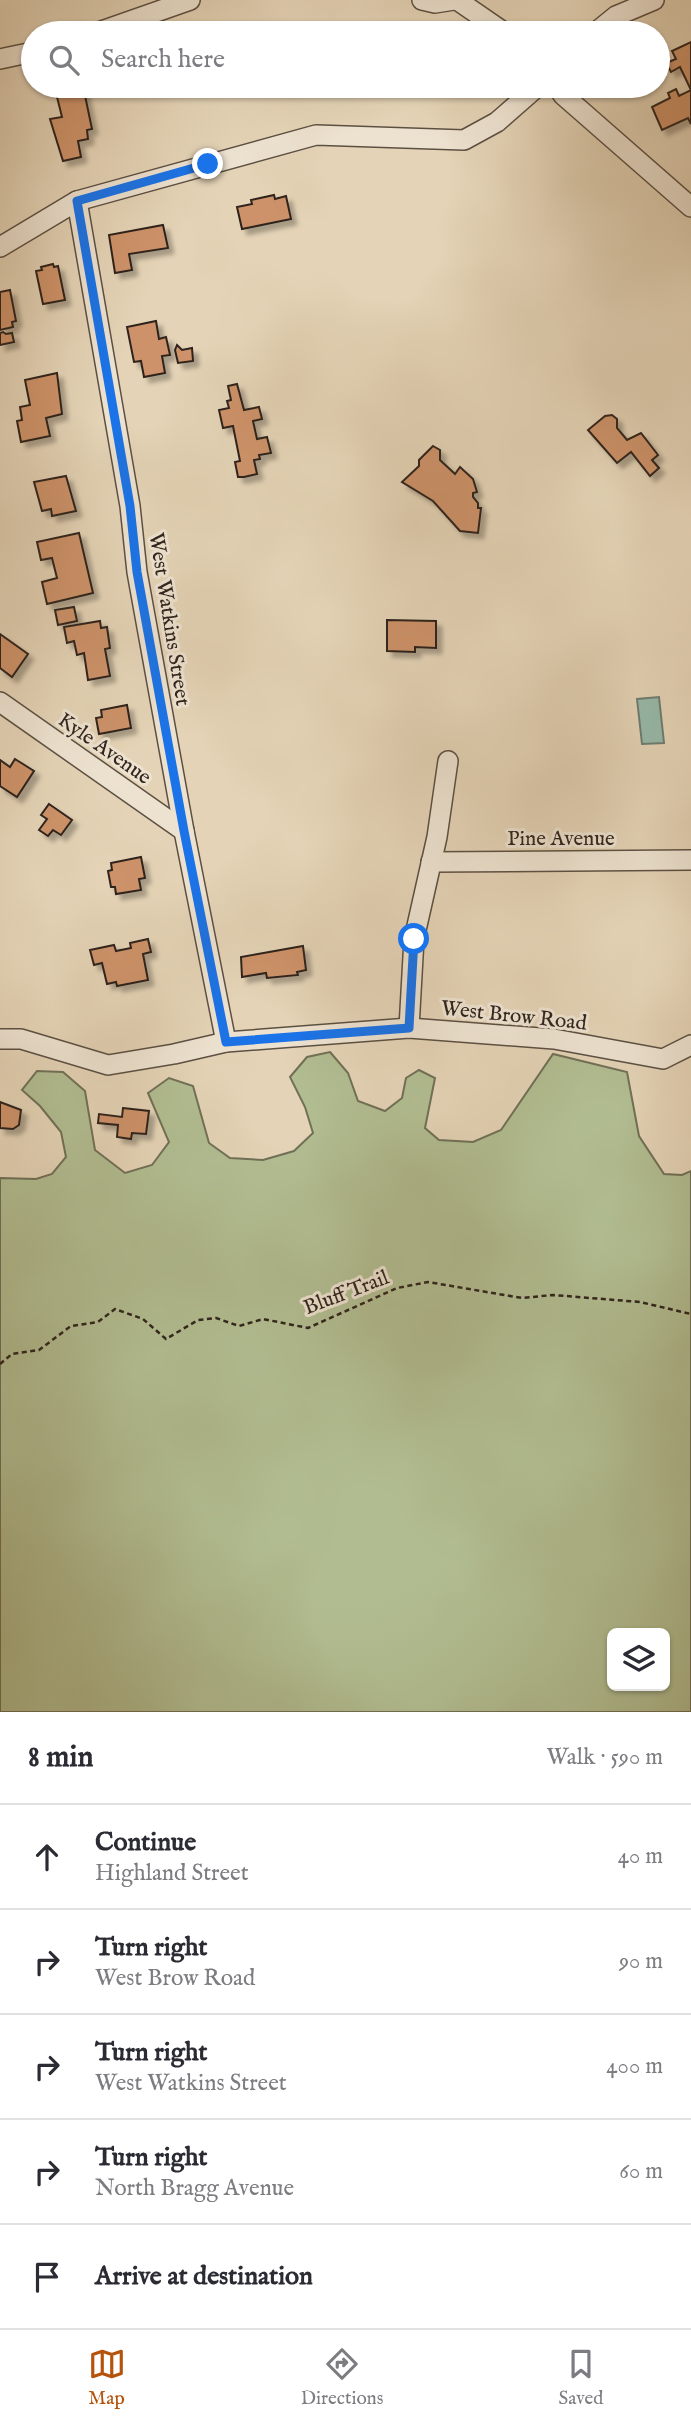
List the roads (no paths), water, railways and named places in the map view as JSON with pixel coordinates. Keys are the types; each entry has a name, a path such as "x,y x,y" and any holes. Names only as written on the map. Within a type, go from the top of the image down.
{"street":[{"path":"130,21 190,0"},
{"path":"422,0 435,3 456,0 487,21"},
{"path":"610,21 654,0"},
{"path":"0,60 21,55"},
{"path":"0,247 77,201 316,135 464,140 497,122 524,98"},
{"path":"567,98 691,207"},
{"name":"West Watkins Street","path":"77,201 130,506 137,572 226,1042"},
{"name":"Kyle Avenue","path":"0,702 184,831"},
{"path":"409,1028 414,939 437,837 447,761"},
{"name":"Pine Avenue","path":"431,862 691,860"},
{"name":"West Brow Road","path":"0,1039 21,1039 108,1065 226,1042 409,1028 554,1039 663,1059 691,1045"}]}
